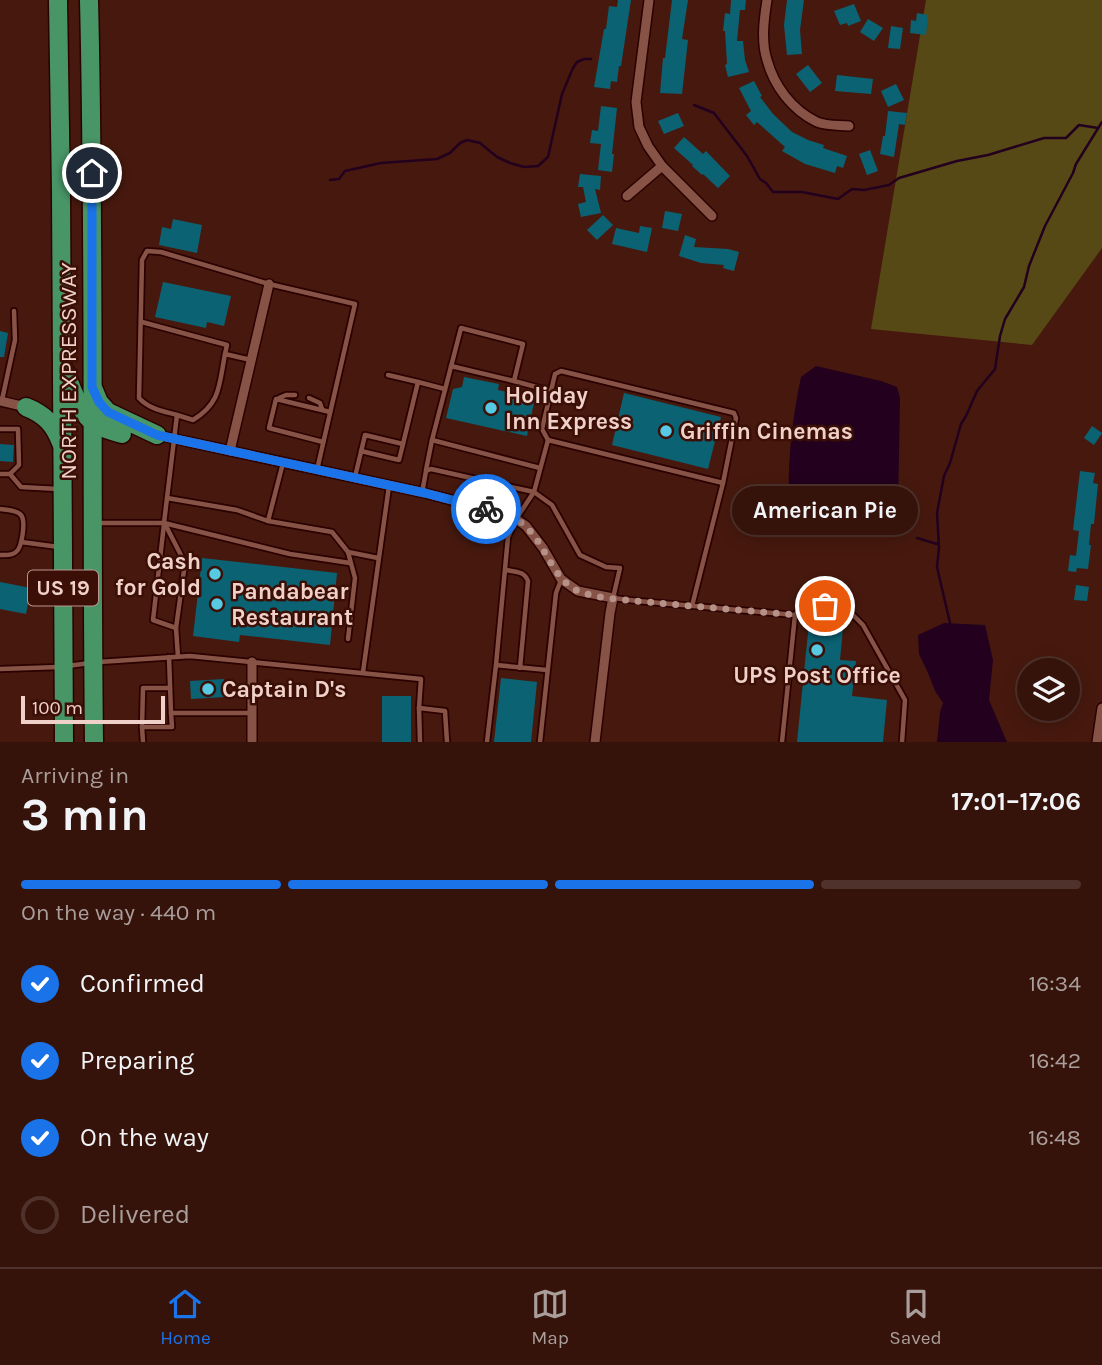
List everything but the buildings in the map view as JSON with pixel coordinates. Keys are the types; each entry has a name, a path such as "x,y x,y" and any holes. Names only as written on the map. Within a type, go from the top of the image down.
{"highway":[{"name":"NORTH EXPRESSWAY","path":"58,0 64,742"},
{"name":"NORTH EXPRESSWAY","path":"89,0 93,200 94,742"},
{"path":"26,407 46,397 62,373 92,422 122,434"},
{"path":"92,387 99,402 108,412 165,436"},
{"path":"26,407 41,413 51,423 62,450"},
{"path":"92,447 100,440 122,434 165,436"}],"street":[{"path":"649,0 636,102 639,127 662,166 712,216"},
{"path":"766,0 764,42 767,60 792,107 819,123 849,126"},
{"path":"627,196 662,166"},
{"path":"230,451 268,284"},
{"path":"1,401 26,407"},
{"path":"165,436 422,493 501,513 526,526 561,579 578,591 613,598 595,742"},
{"path":"252,662 252,742"},
{"path":"1097,742 1102,708"}],"lane":[{"path":"142,322 227,345 217,396 205,412 192,420 144,404 139,398 142,260 147,251 161,252 268,284 355,304 317,470"},
{"path":"1,401 15,340 14,311"},
{"path":"422,493 432,440 461,328 523,344 514,381"},
{"path":"225,354 251,360"},
{"path":"451,366 551,391"},
{"path":"692,606 723,483 736,418 734,413 561,371 555,374 542,429 548,439 723,483"},
{"path":"388,375 445,389"},
{"path":"361,451 399,460 418,382"},
{"path":"276,399 295,395"},
{"path":"309,398 320,403 322,410"},
{"path":"276,399 330,412"},
{"path":"276,399 270,428 323,442"},
{"path":"176,628 153,620 167,498 165,436 177,415"},
{"path":"0,429 18,429 19,465 10,474 0,474"},
{"path":"355,478 365,435 403,444"},
{"path":"487,742 508,537 534,492 548,439"},
{"path":"432,440 540,468"},
{"path":"268,520 283,462"},
{"path":"426,471 431,469 534,492 552,505 580,555 606,567 620,568 613,598 796,615"},
{"path":"10,474 21,487 62,490"},
{"path":"363,672 389,485"},
{"path":"167,498 237,510 268,520 332,532 348,552 355,578 348,639"},
{"path":"0,509 20,513 24,524 20,548 10,555 0,555"},
{"path":"93,523 164,523 257,547 351,563"},
{"path":"164,523 185,563 176,628 178,657"},
{"path":"21,542 63,548"},
{"path":"348,552 378,558"},
{"path":"506,570 522,572 528,581 520,668"},
{"path":"540,742 556,593 561,579"},
{"path":"782,742 796,615 804,605 846,608 863,625 905,700 902,742"},
{"path":"0,669 190,656 421,679 420,742"},
{"path":"142,727 172,727 169,657"},
{"path":"496,665 547,670"},
{"path":"142,742 142,688 170,688"},
{"path":"419,708 445,711 447,742"},
{"path":"171,713 252,713"}],"shaded area":[{"path":"926,0 1102,0 1102,248 1032,345 871,329"},
{"path":"816,366 897,387 900,398 898,508 896,521 889,528 874,533 790,522 789,467 797,395 801,377"},
{"path":"944,623 985,625 993,660 989,700 1007,742 937,742 943,703 919,654 918,635"}],"waterway":[{"path":"330,180 339,179 345,171 381,163 437,159 467,140 480,143 497,157 510,163 524,167 538,166 548,157 562,94 573,68 577,62 591,59"},
{"path":"694,105 714,113 747,156 760,179 773,192 802,192 838,199 852,189 864,190 889,185 899,178 1044,138 1066,138 1079,125 1098,128"},
{"path":"950,623 937,567 937,513 944,476 961,424 977,391 995,369 1005,319 1024,287 1029,266 1045,226 1076,164 1102,122"},
{"path":"889,528 893,530"},
{"path":"917,538 937,544"}],"way so far":[{"path":"486,509 516,519 526,526 561,579 578,591 638,601 796,615 804,605 825,606"}],"place":[{"name":"Holiday Inn Express","path":"491,408"},
{"name":"Griffin Cinemas","path":"666,431"},
{"name":"Cash for Gold","path":"215,574"},
{"name":"Pandabear Restaurant","path":"217,604"},
{"name":"American Pie","path":"825,606"},
{"name":"UPS Post Office","path":"817,650"},
{"name":"Captain D's","path":"208,689"}],"route":[{"path":"92,173 92,387 103,408 157,435 425,493 486,509"}]}
